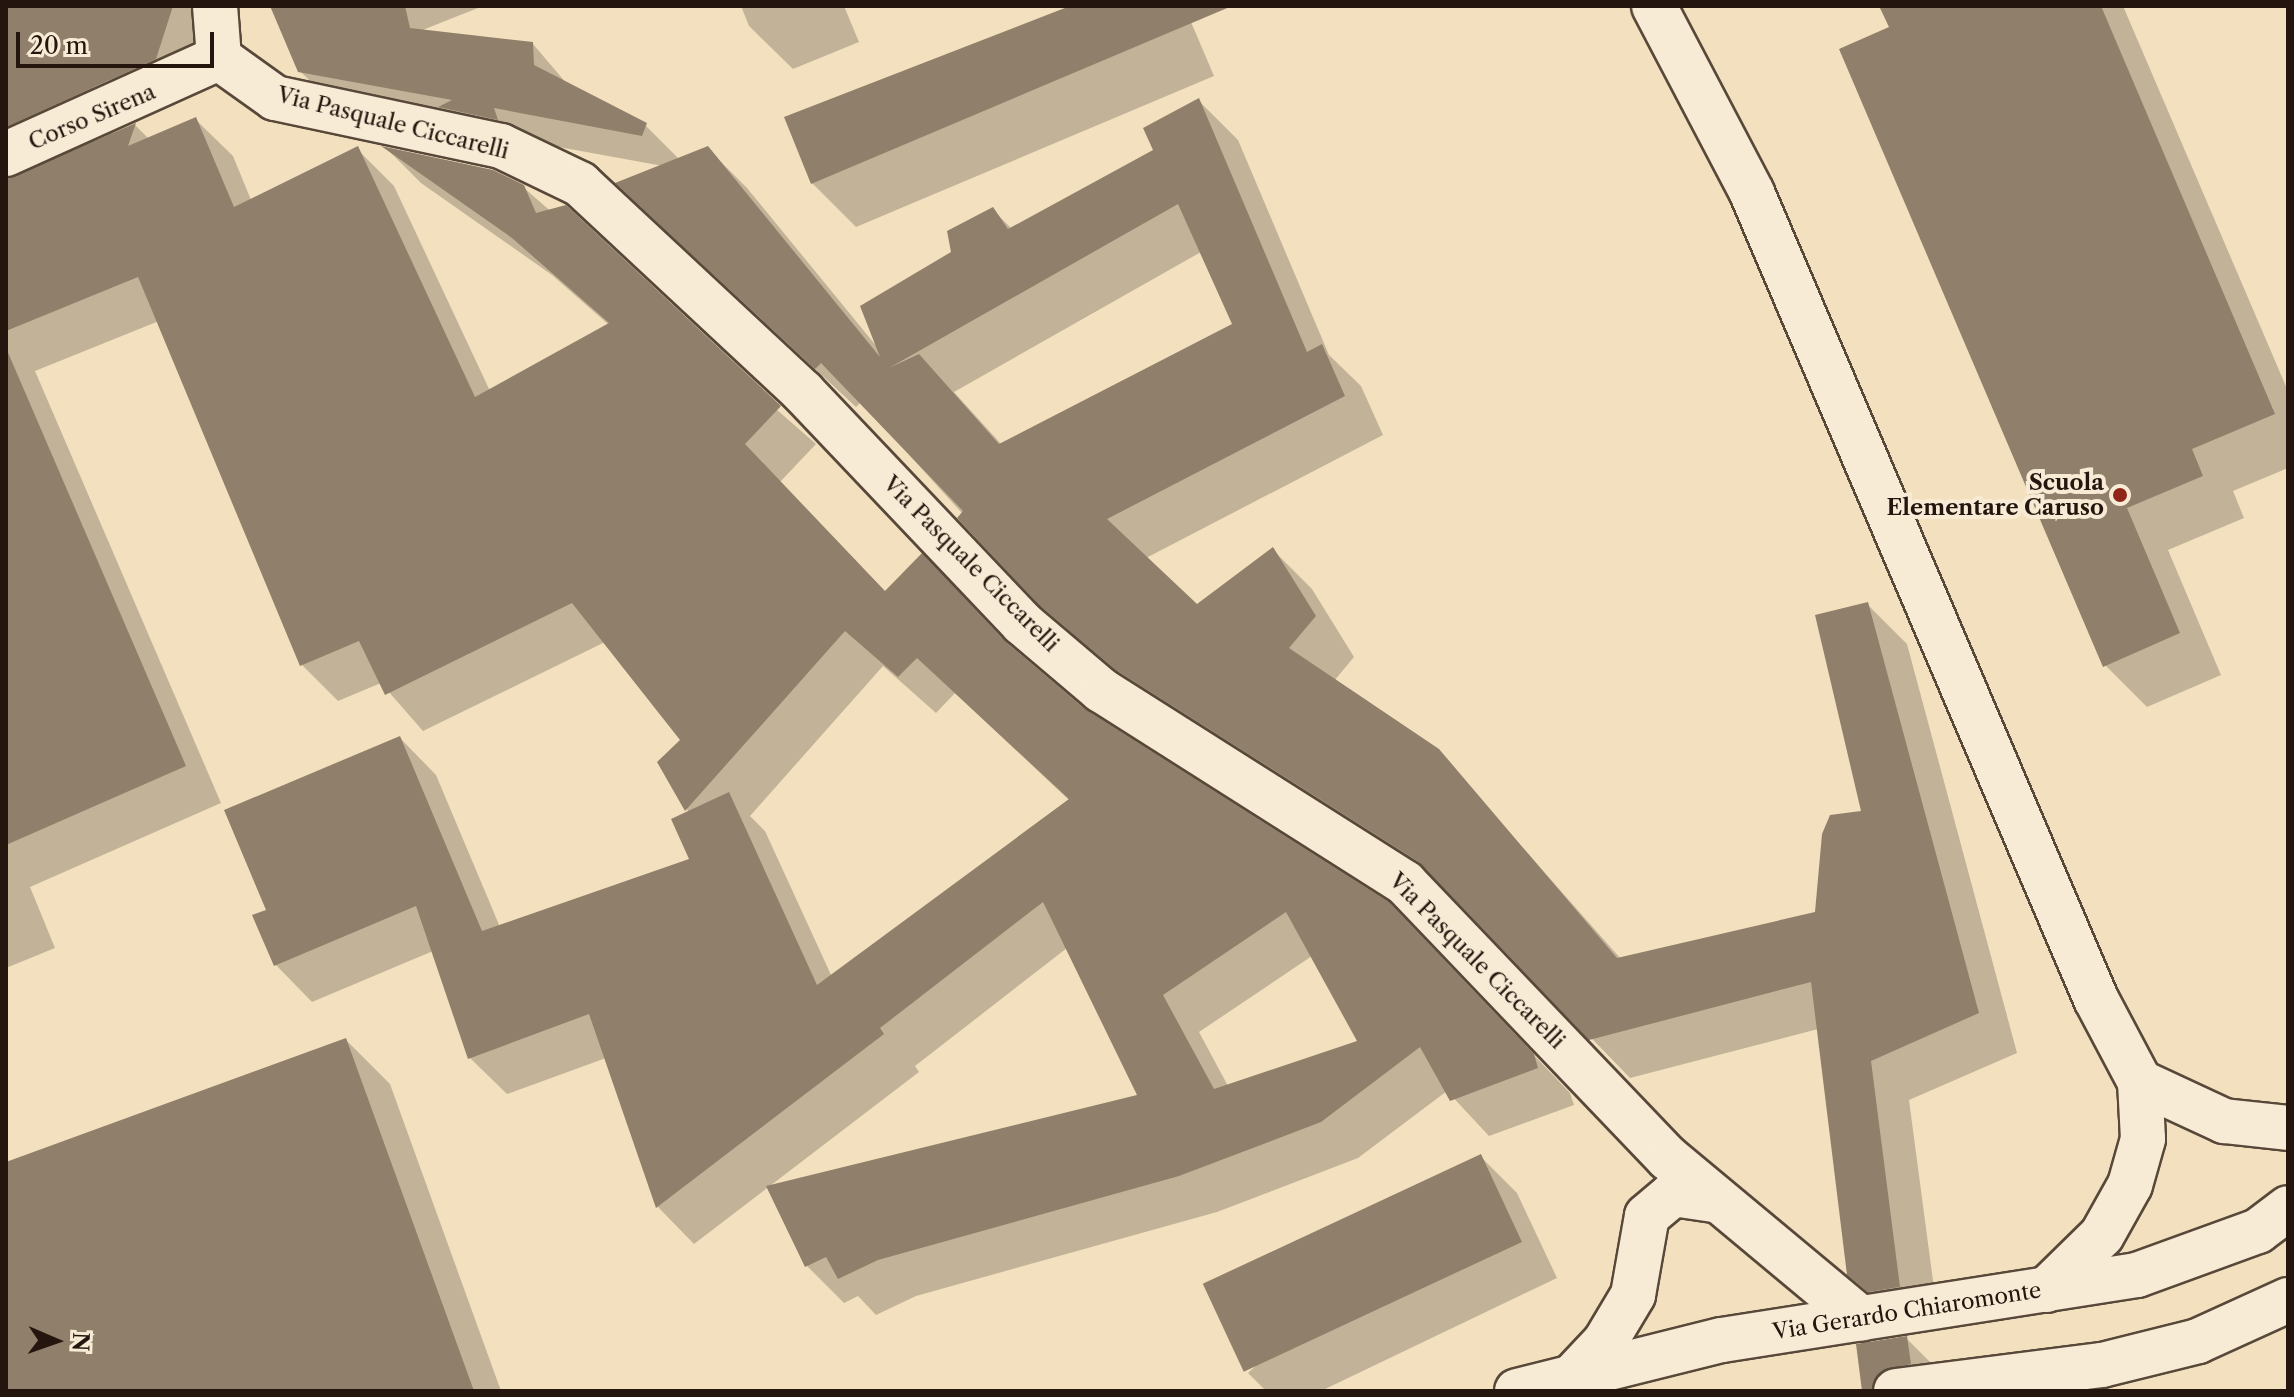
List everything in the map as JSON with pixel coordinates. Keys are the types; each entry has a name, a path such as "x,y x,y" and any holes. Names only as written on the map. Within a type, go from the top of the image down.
{"street":[{"path":"215,6 219,58"},
{"path":"1654,6 1752,193 2096,999 2140,1082 2143,1139 2130,1185 2102,1235 2046,1290"},
{"name":"Corso Sirena","path":"6,154 158,90 219,58"},
{"name":"Via Pasquale Ciccarelli","path":"219,58 275,98 501,146 580,184 803,392 1022,623 1101,690 1405,883 1714,1200 1861,1319"},
{"path":"2140,1082 2224,1121 2288,1128"},
{"path":"1572,1377 1605,1342 1633,1295 1647,1216 1673,1194 1714,1200"},
{"name":"Via Gerardo Chiaromonte","path":"1517,1391 1722,1340 2137,1275 2258,1231 2288,1208"},
{"path":"1896,1391 2102,1365 2198,1341 2288,1300"}],"building":[{"path":"6,6 173,6 156,59 6,127"},
{"path":"270,6 405,6 410,28 533,42 534,65 647,123 642,136 494,108 498,120 438,107 452,100 298,72"},
{"path":"1070,6 1232,6 811,184 784,117"},
{"path":"1879,6 2101,6 2275,414 2192,449 2203,476 2127,508 2180,633 2103,667 1839,49 1889,27"},
{"path":"1199,98 1307,352 1322,344 1345,396 1107,519 1197,604 1273,547 1316,616 1289,648 1439,749 1617,958 1815,912 1822,834 1830,815 1861,811 1815,615 1868,602 1979,1013 1871,1061 1900,1287 1868,1292 1847,1275 1811,982 1589,1040 1419,862 1116,670 1039,605 957,518 963,511 821,363 815,369 615,183 708,146 880,357 860,306 951,252 947,231 993,207 1008,229 1153,150 1143,128","holes":["1178,204 1232,324 999,444 919,354 889,368"]},
{"path":"196,117 234,207 358,146 475,397 609,323 512,238 381,146 493,170 524,185 536,213 566,205 781,406 745,444 885,591 922,553 1006,642 1085,709 1389,902 1534,1054 1538,1068 1450,1101 1420,1047 1321,1122 1179,1176 878,1260 838,1279 826,1257 805,1267 766,1186 1137,1095 1043,902 880,1028 884,1034 656,1208 589,1014 468,1059 416,906 274,966 252,915 266,910 224,810 400,736 482,931 689,859 671,819 729,792 817,985 1069,799 917,658 898,677 845,631 685,811 657,762 680,740 572,603 385,695 359,641 300,666 138,277 6,331 6,179 136,123 128,146","holes":["1286,912 1357,1041 1214,1089 1163,995"]},
{"path":"6,348 186,766 6,845"},
{"path":"346,1038 474,1391 6,1391 6,1162"},
{"path":"1481,1154 1522,1242 1244,1372 1203,1284"},
{"path":"1907,1336 1911,1364 1882,1371 1872,1391 1862,1391 1856,1344"}],"place":[{"name":"Scuola Elementare Caruso","path":"2120,495"}]}
